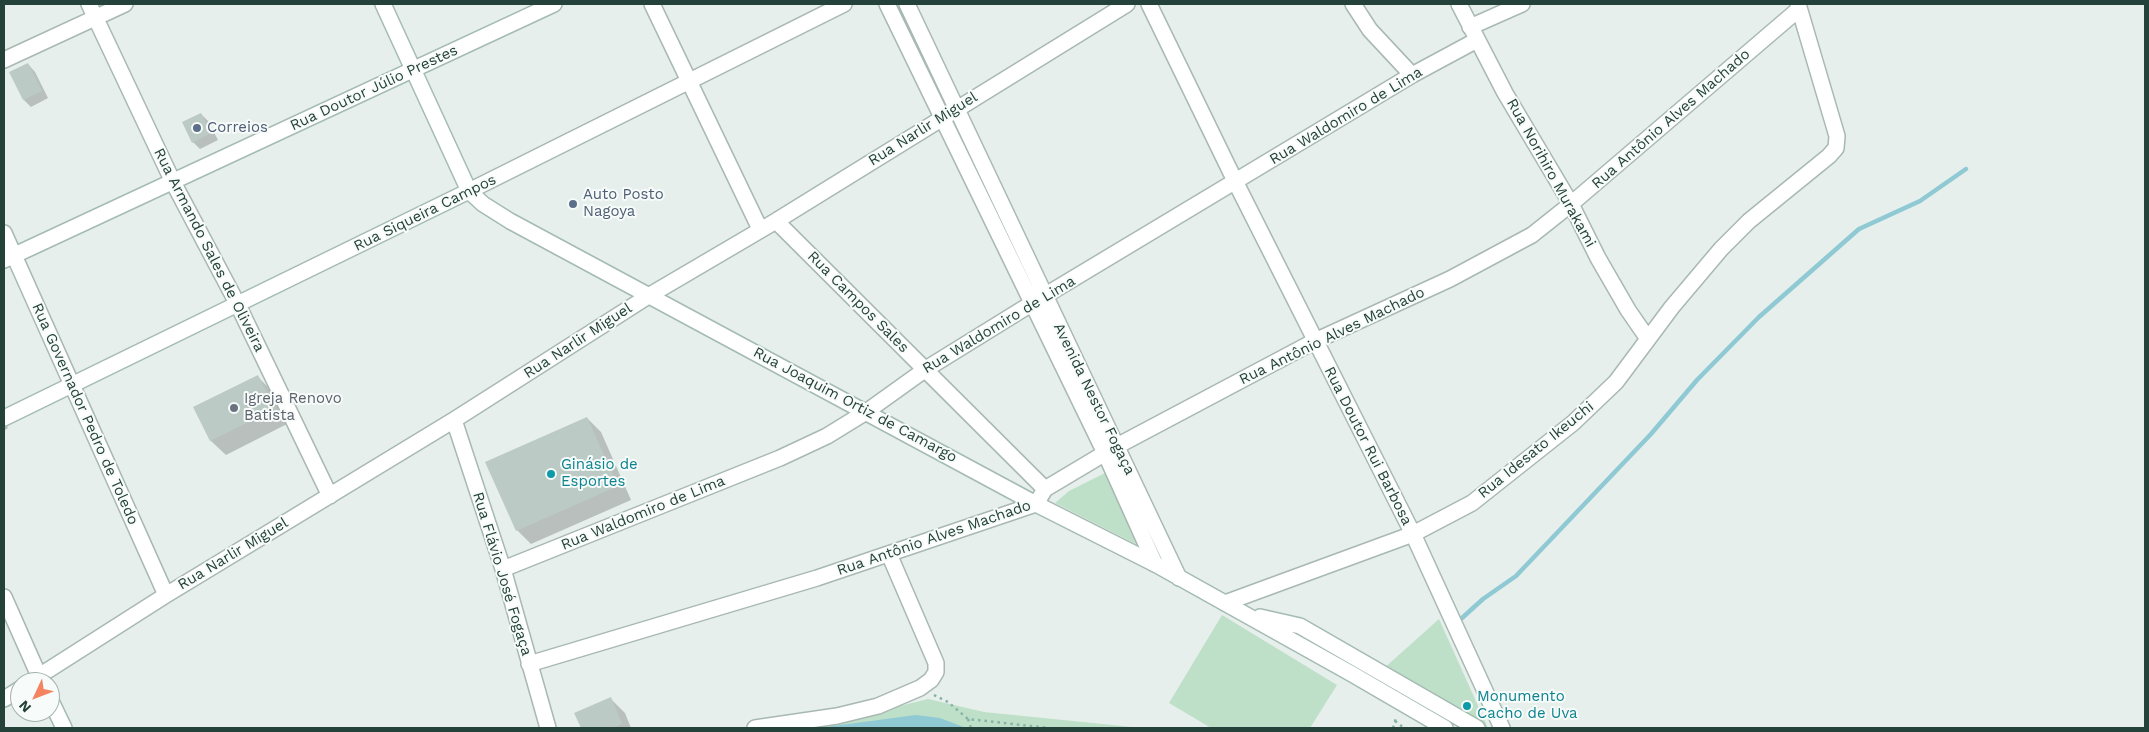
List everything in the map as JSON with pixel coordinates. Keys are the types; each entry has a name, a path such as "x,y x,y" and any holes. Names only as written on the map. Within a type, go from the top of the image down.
{"street":[{"path":"4,60 92,11 125,4"},
{"path":"383,4 415,69 469,191"},
{"name":"Rua Doutor Júlio Prestes","path":"9,258 554,4"},
{"path":"652,4 760,229"},
{"name":"Rua Siqueira Campos","path":"4,418 238,305 844,4"},
{"name":"Avenida Nestor Fogaça","path":"887,4 990,219 1038,300 1111,450 1179,578"},
{"name":"Avenida Nestor Fogaça","path":"907,4 1004,212 1038,300"},
{"name":"Rua Narlir Miguel","path":"49,672 166,595 454,420 650,295 776,221 1126,4"},
{"name":"Rua Doutor Rui Barbosa","path":"1149,4 1236,183 1412,534 1502,728"},
{"path":"1353,4 1370,30 1412,75"},
{"name":"Rua Norihiro Murakami","path":"1459,4 1505,93 1571,204 1619,295 1648,339"},
{"name":"Rua Waldomiro de Lima","path":"503,569 780,458 827,436 866,412 926,369 1038,300 1236,183 1412,75 1522,4"},
{"name":"Rua Idesato Ikeuchi","path":"1225,603 1412,534 1472,503 1573,423 1616,382 1672,307 1721,249 1749,221 1830,156 1836,148 1837,136 1799,6"},
{"name":"Rua Antônio Alves Machado","path":"529,664 817,578 1036,504 1045,489 1111,450 1315,341 1493,258 1532,235 1571,204 1799,6"},
{"name":"Rua Armando Sales de Oliveira","path":"92,11 173,182 238,305 330,496"},
{"path":"966,169 981,162"},
{"name":"Rua Joaquim Ortiz de Camargo","path":"469,191 483,204 510,221 1036,504 1155,564 1444,728"},
{"path":"990,219 1004,212"},
{"name":"Rua Campos Sales","path":"776,221 1045,489"},
{"name":"Rua Governador Pedro de Toledo","path":"4,233 9,258 71,384 166,595"},
{"name":"Rua Flávio José Fogaça","path":"454,420 503,569 548,728"},
{"name":"Avenida Nestor Fogaça","path":"1111,450 1155,564"},
{"path":"755,728 837,716 878,706 920,688 936,672 936,663 889,554"},
{"path":"4,597 34,672"},
{"name":"Rua Joaquim Ortiz de Camargo","path":"1244,614 1300,626 1478,728"}],"path":[{"path":"920,688 948,702 968,719 971,728"},
{"path":"968,719 1049,728"},
{"path":"1395,721 1404,728"}],"green space":[{"path":"1105,473 1134,533 1136,544 1055,503 1069,491"},
{"path":"1222,615 1337,685 1310,728 1211,728 1169,703"},
{"path":"1439,619 1488,728 1382,670"},
{"path":"928,699 984,712 1142,728 790,728 843,720"}],"water":[{"path":"916,715 940,718 966,728 818,728"}],"building":[{"path":"28,63 42,91 23,100 9,72"},
{"name":"Correios","path":"201,113 211,133 192,143 182,122"},
{"name":"Igreja Renovo Batista","path":"258,375 275,409 210,441 193,407"},
{"name":"Ginásio de Esportes","path":"587,417 618,486 516,531 485,462"},
{"path":"611,697 622,724 613,728 581,728 574,713"}],"waterway":[{"path":"1462,618 1483,599 1516,576 1651,434 1697,380 1759,317 1859,229 1920,201 1966,169"}],"place":[{"name":"Correios","path":"197,128"},
{"name":"Auto Posto Nagoya","path":"573,204"},
{"name":"Igreja Renovo Batista","path":"234,408"},
{"name":"Ginásio de Esportes","path":"551,474"},
{"name":"Monumento Cacho de Uva","path":"1467,706"}]}
